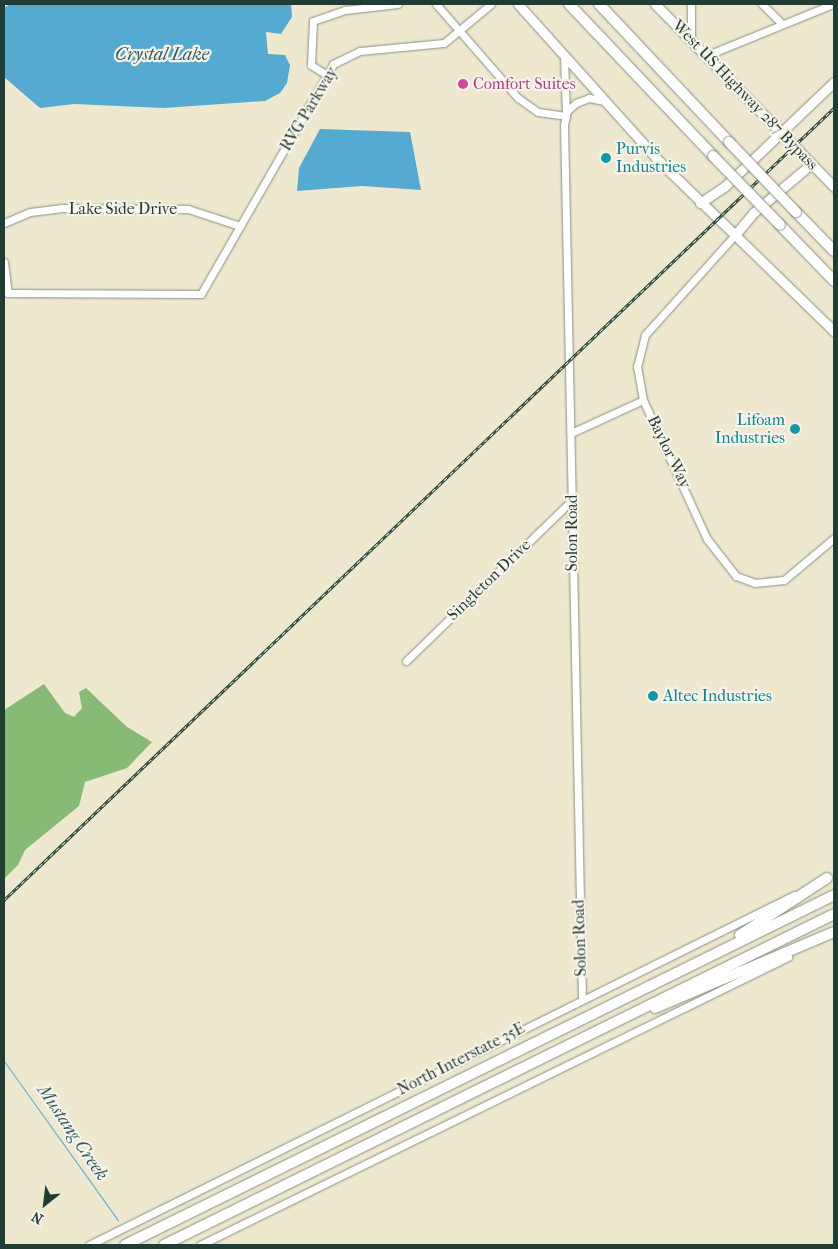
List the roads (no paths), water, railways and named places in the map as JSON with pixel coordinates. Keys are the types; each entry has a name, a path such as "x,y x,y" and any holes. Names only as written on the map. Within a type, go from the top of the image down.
{"highway":[{"path":"569,4 834,281"},
{"path":"599,4 834,251"},
{"path":"646,990 658,978 766,920 831,876"},
{"path":"125,1245 646,990 834,895"},
{"path":"164,1245 834,914"},
{"path":"578,1040 834,934"}],"main road":[{"path":"518,4 564,57 700,203 834,332"},
{"name":"West US Highway 287 Bypass","path":"655,4 834,187"},
{"path":"700,203 781,133 834,82"},
{"path":"734,236 753,213 811,164"}],"street":[{"path":"327,75 311,65 313,21 345,10 398,4"},
{"path":"436,4 528,108 566,116 583,100 605,101"},
{"name":"RVG Parkway","path":"4,262 8,293 201,294 333,64 360,51 429,47 444,43 491,4"},
{"path":"691,4 691,39"},
{"path":"762,4 781,23"},
{"path":"705,56 781,23 833,4"},
{"name":"Solon Road","path":"564,57 582,998"},
{"name":"Lake Side Drive","path":"4,223 61,208 188,209 240,226"},
{"name":"Baylor Way","path":"734,236 645,335 636,366 643,400 707,539 736,576 755,583 784,580 834,538"},
{"path":"570,433 643,400"},
{"name":"Singleton Drive","path":"406,661 572,500"},
{"name":"North Interstate 35E","path":"89,1245 582,998 831,876"},
{"path":"200,1245 392,1153 635,1028 834,934"}],"water":[{"name":"Crystal Lake","path":"10,4 291,4 292,17 281,34 266,32 268,54 285,55 290,65 287,83 280,93 265,101 164,108 74,104 40,108 4,77 4,8"},
{"path":"320,129 410,132 421,190 362,186 297,191 299,168"}],"waterway":[{"name":"Mustang Creek","path":"4,1061 118,1220"}],"railway":[{"path":"4,900 834,108"}],"place":[{"name":"Comfort Suites","path":"463,84"},
{"name":"Purvis Industries","path":"606,158"},
{"name":"Lifoam Industries","path":"795,429"},
{"name":"Altec Industries","path":"653,696"}]}
